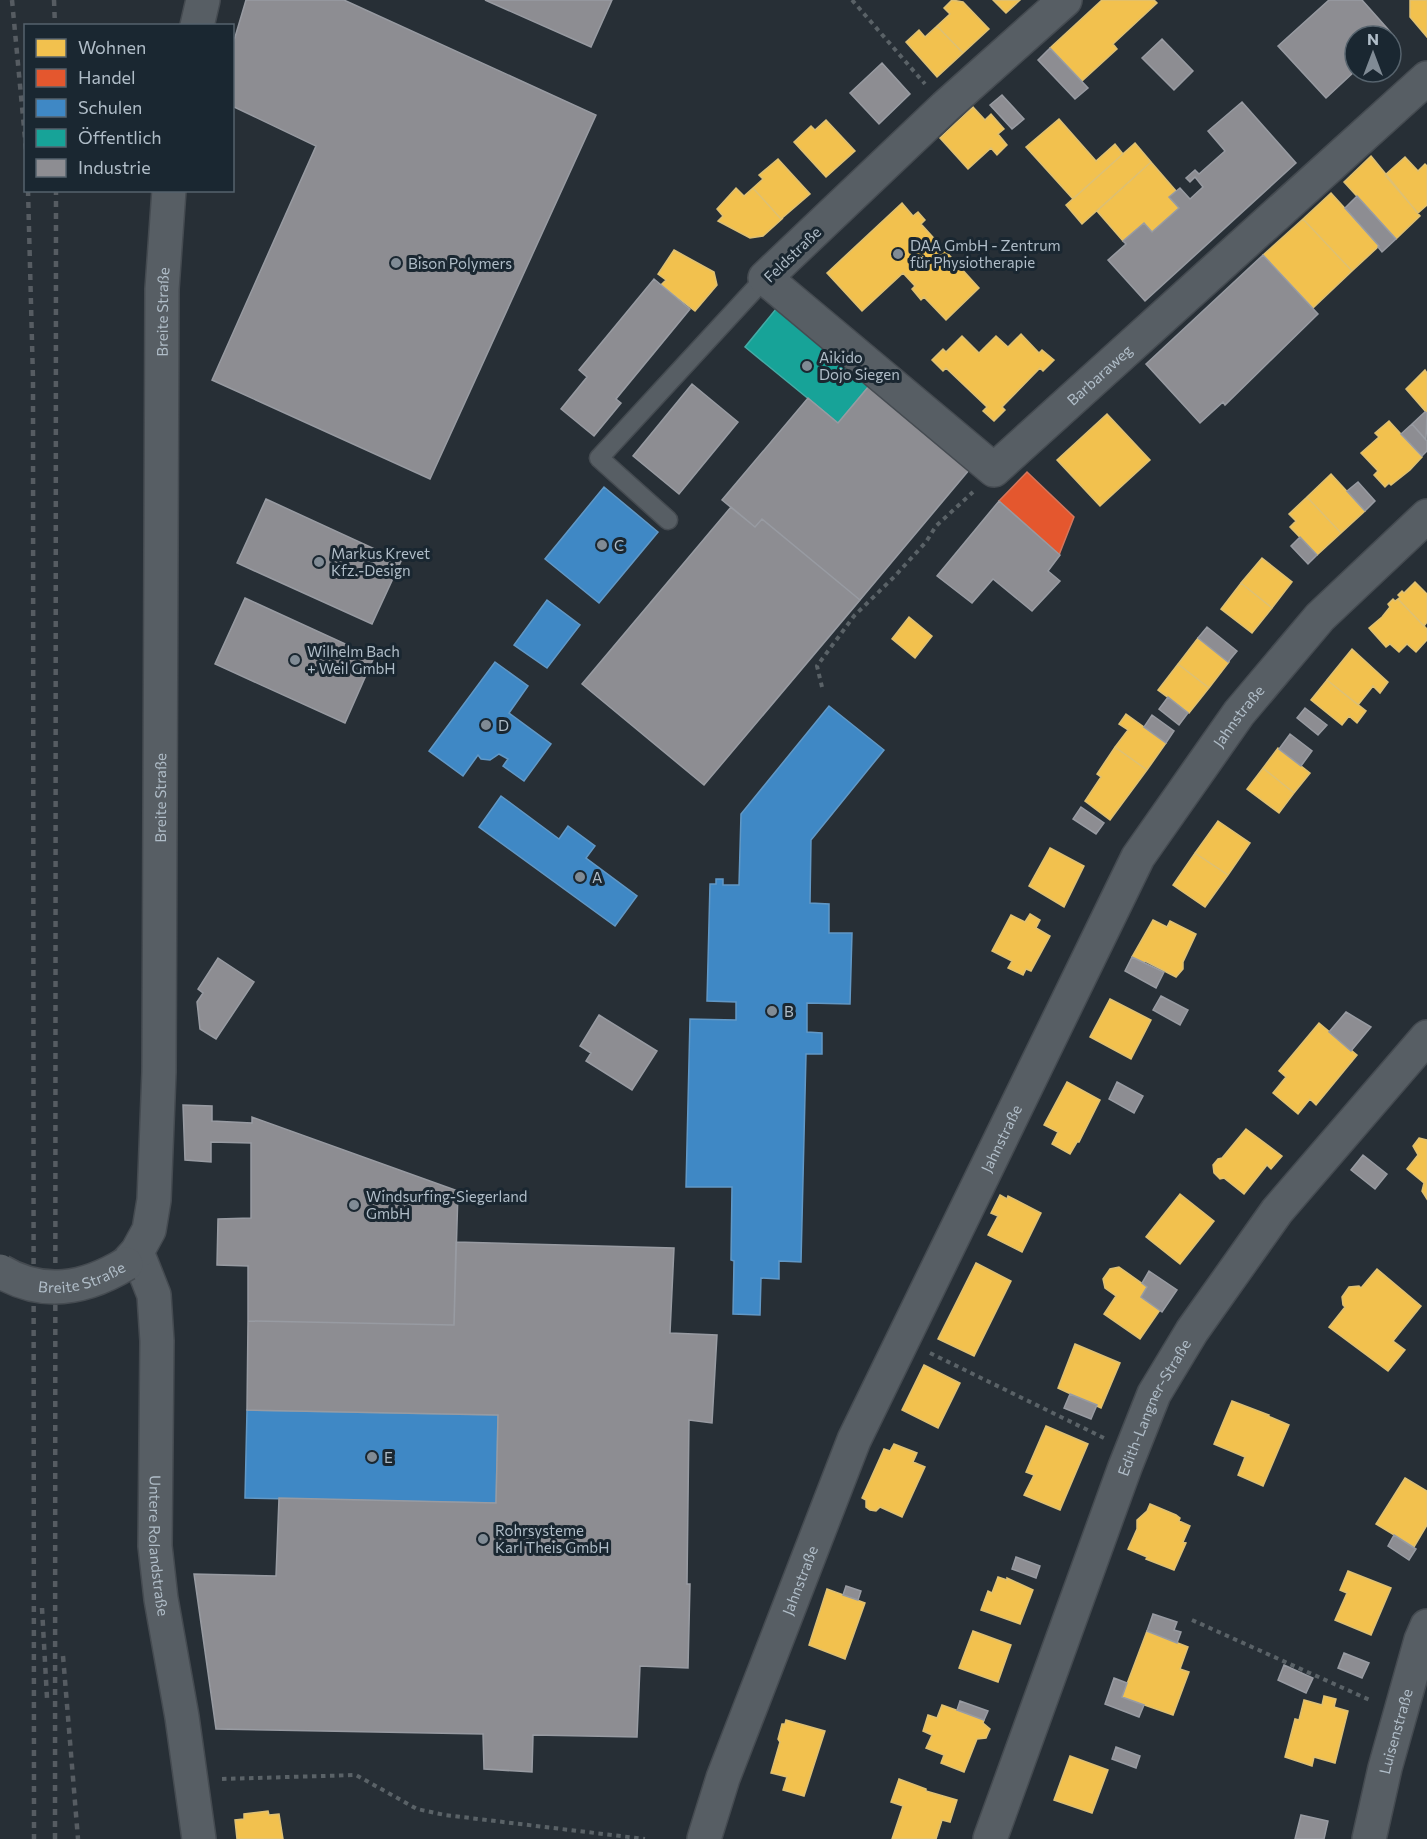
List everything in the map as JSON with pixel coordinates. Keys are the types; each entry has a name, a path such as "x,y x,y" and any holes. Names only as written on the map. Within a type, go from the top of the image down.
{"street":[{"path":"197,24 203,0"},
{"name":"Feldstraße","path":"765,278 945,107 1065,0"},
{"name":"Barbaraweg","path":"994,470 1427,78"},
{"name":"Breite Straße","path":"0,1271 32,1286 74,1287 111,1274 132,1258 149,1230 154,1200 159,1072 162,289 169,192"},
{"path":"765,278 994,470"},
{"name":"Jahnstraße","path":"704,1839 723,1778 854,1440 1138,857 1239,713 1320,617 1427,516"},
{"name":"Edith-Langner-Straße","path":"990,1839 1125,1467 1154,1394 1191,1331 1277,1210 1427,1037"},
{"name":"Untere Rolandstraße","path":"132,1258 154,1295 157,1341 155,1546 161,1599 182,1717 199,1839"},
{"name":"Luisenstraße","path":"1369,1839 1400,1713 1427,1626"}],"lane":[{"name":"Feldstraße","path":"668,520 599,459 765,278"}],"path":[{"path":"852,0 945,107"},
{"path":"822,687 817,666 854,616 926,542 936,526 994,470"},
{"path":"923,1350 1076,1426"},
{"path":"1192,1620 1400,1713"},
{"path":"191,1783 226,1779 356,1775 417,1809 445,1815 645,1839"}],"building: Wohnen":[{"path":"952,0 963,2 989,29 963,53 937,26 950,14 944,8"},
{"path":"993,0 1020,0 1006,13"},
{"path":"1102,0 1154,0 1157,3 1113,44 1117,49 1082,81 1050,48"},
{"path":"1410,0 1427,0 1427,37 1410,17"},
{"path":"937,26 963,53 937,77 906,42 919,30 925,37"},
{"path":"973,107 985,120 991,114 1004,129 998,134 1007,145 997,155 991,148 968,169 940,138"},
{"path":"1059,119 1096,161 1115,144 1123,154 1073,199 1026,147"},
{"path":"826,120 855,151 826,177 794,142 811,126 815,130"},
{"path":"1135,143 1151,162 1082,224 1066,205"},
{"path":"1371,156 1420,216 1396,239 1344,182"},
{"path":"1405,157 1418,171 1425,164 1427,166 1427,205 1418,213 1385,175"},
{"path":"778,159 810,194 781,219 753,188 763,179 759,175"},
{"path":"1151,162 1176,191 1169,197 1179,208 1152,232 1144,223 1123,241 1097,211"},
{"path":"736,188 744,196 753,188 781,219 783,218 763,236 750,238 718,221 723,216 717,209"},
{"path":"1331,193 1379,246 1352,271 1303,219"},
{"name":"DAA GmbH - Zentrum für Physiotherapie","path":"902,203 913,216 918,212 925,220 921,224 979,288 946,320 924,297 921,300 912,289 915,286 903,273 862,311 827,273"},
{"path":"1303,219 1352,271 1313,308 1263,255"},
{"path":"674,250 714,272 717,285 695,311 661,285 666,280 658,274"},
{"path":"1021,334 1039,353 1042,350 1054,360 1043,371 1040,368 1002,407 1005,410 994,421 983,411 987,407 946,368 943,371 932,360 943,349 946,352 962,336 979,353 996,336 1008,347"},
{"path":"1425,370 1427,373 1427,413 1406,389"},
{"path":"1107,414 1150,460 1100,506 1057,460"},
{"path":"1389,421 1422,457 1410,470 1385,487 1374,475 1378,471 1361,453 1379,437 1375,433"},
{"path":"1331,474 1365,511 1341,533 1307,497"},
{"path":"1307,497 1341,533 1317,555 1290,527 1296,521 1289,514"},
{"path":"1262,558 1292,582 1272,608 1241,583"},
{"path":"1415,582 1427,594 1427,622 1424,626 1398,599 1402,591 1404,593"},
{"path":"1241,583 1272,608 1252,633 1221,609"},
{"path":"1393,599 1395,601 1398,599 1427,629 1427,640 1416,652 1407,644 1399,652 1390,644 1386,647 1369,628 1382,617"},
{"path":"909,617 932,636 915,658 892,639"},
{"path":"1198,638 1229,662 1209,688 1178,664"},
{"path":"1352,649 1388,682 1380,693 1373,686 1358,705 1327,680"},
{"path":"1178,664 1209,688 1189,713 1158,690"},
{"path":"1327,680 1366,711 1357,723 1349,716 1342,725 1311,700"},
{"path":"1126,714 1166,743 1147,770 1115,747 1128,730 1119,724"},
{"path":"1115,747 1147,770 1110,820 1085,801 1101,777 1097,774"},
{"path":"1278,748 1310,773 1294,793 1263,768"},
{"path":"1263,768 1294,793 1279,813 1247,789"},
{"path":"1218,821 1250,843 1228,875 1195,853"},
{"path":"1050,848 1084,866 1064,907 1029,886"},
{"path":"1195,853 1228,875 1205,907 1173,885"},
{"path":"1030,914 1040,920 1036,928 1050,936 1031,971 1026,969 1023,975 1008,968 1012,961 992,951 1011,915 1025,922"},
{"path":"1153,920 1167,927 1170,921 1196,934 1183,962 1183,969 1176,977 1132,957"},
{"path":"1110,999 1151,1020 1131,1059 1090,1037"},
{"path":"1319,1023 1357,1055 1316,1105 1310,1099 1298,1114 1273,1093 1286,1077 1279,1071"},
{"path":"1067,1082 1100,1100 1079,1142 1070,1154 1052,1144 1058,1132 1044,1125"},
{"path":"1246,1129 1282,1156 1271,1169 1267,1165 1244,1194 1224,1178 1220,1179 1214,1173 1213,1165 1222,1158"},
{"path":"1419,1138 1427,1140 1427,1199 1422,1191 1424,1183 1407,1169 1418,1155 1413,1146"},
{"path":"1180,1194 1214,1221 1180,1264 1146,1237"},
{"path":"1000,1195 1007,1199 1008,1196 1041,1213 1022,1252 988,1235 998,1216 991,1213"},
{"path":"976,1263 1011,1281 974,1356 938,1339"},
{"path":"1119,1267 1147,1287 1141,1297 1160,1310 1140,1339 1104,1314 1116,1296 1105,1288 1103,1279 1110,1269"},
{"path":"1377,1269 1421,1306 1393,1341 1405,1350 1388,1371 1329,1327 1345,1307 1342,1297 1349,1287 1359,1286 1361,1288"},
{"path":"1075,1344 1120,1363 1101,1408 1058,1388"},
{"path":"924,1365 960,1383 938,1428 902,1410"},
{"path":"1232,1401 1289,1425 1263,1486 1238,1475 1245,1457 1214,1444"},
{"path":"1046,1426 1088,1444 1060,1510 1024,1495 1034,1475 1026,1472"},
{"path":"894,1444 917,1453 913,1462 925,1467 902,1517 880,1507 876,1511 870,1510 866,1507 866,1500 862,1498 884,1449 890,1451"},
{"path":"1405,1478 1427,1491 1427,1525 1414,1547 1376,1524"},
{"path":"1150,1504 1176,1515 1180,1518 1179,1521 1190,1526 1183,1542 1186,1543 1174,1570 1128,1549 1137,1529 1137,1520 1147,1511"},
{"path":"1348,1571 1391,1588 1371,1635 1335,1620 1347,1593 1340,1590"},
{"path":"998,1577 1007,1580 1007,1578 1033,1590 1020,1624 981,1610 988,1591 992,1593"},
{"path":"827,1589 865,1603 845,1659 809,1645"},
{"path":"973,1631 1011,1645 998,1682 959,1668"},
{"path":"1147,1631 1188,1647 1180,1669 1189,1672 1173,1715 1122,1697"},
{"path":"1324,1696 1336,1699 1334,1707 1348,1711 1335,1763 1314,1757 1312,1766 1285,1757 1295,1719 1299,1720 1304,1700 1322,1705"},
{"path":"942,1705 984,1720 983,1723 990,1729 986,1738 977,1739 964,1772 941,1763 944,1755 926,1748 932,1735 923,1731 928,1715 937,1718"},
{"path":"786,1720 825,1731 804,1796 783,1790 787,1777 771,1773 780,1742 778,1739 782,1724 785,1724"},
{"path":"1070,1756 1108,1770 1092,1813 1054,1800"},
{"path":"899,1779 926,1789 926,1791 957,1800 950,1822 942,1820 936,1839 892,1839 903,1806 891,1802"},
{"path":"268,1811 269,1815 279,1814 283,1839 237,1839 235,1820 244,1819 244,1814"}],"building: Handel":[{"path":"1027,472 1074,517 1059,555 999,501"}],"building: Schulen":[{"name":"C","path":"604,487 658,532 599,603 545,559"},
{"path":"547,600 580,625 547,668 514,645"},
{"name":"D","path":"495,662 528,686 509,713 551,744 524,781 503,766 508,759 499,754 490,760 481,759 478,755 463,776 429,751"},
{"name":"B","path":"829,706 884,750 811,840 810,903 829,904 829,933 852,933 850,1004 807,1003 807,1032 822,1033 822,1054 806,1054 801,1262 779,1261 779,1279 761,1278 760,1315 733,1314 732,1187 686,1187 690,1019 736,1020 736,1002 707,1001 710,884 716,884 716,879 723,879 723,885 739,885 741,814"},
{"name":"A","path":"501,796 559,839 568,826 595,846 586,858 637,896 615,926 479,827"},
{"name":"E","path":"247,1410 498,1415 496,1503 245,1498"}],"building: Öffentlich":[{"name":"Aikido Dojo Siegen","path":"776,309 869,386 838,423 745,347"}],"building: Industrie":[{"name":"Bison Polymers","path":"246,0 344,0 596,115 430,479 212,380 316,146 234,107 234,40"},
{"path":"485,0 612,0 591,47"},
{"path":"1329,0 1362,0 1383,24 1343,24 1343,82 1326,98 1278,46"},
{"path":"1162,39 1193,71 1174,90 1142,58"},
{"path":"1050,48 1088,88 1075,99 1038,60"},
{"path":"882,63 910,94 879,124 850,93"},
{"path":"1002,95 1024,119 1012,129 990,105"},
{"path":"1242,102 1296,163 1145,301 1108,260 1126,244 1123,241 1144,223 1152,232 1179,208 1169,197 1180,188 1190,199 1203,187 1195,177 1190,182 1186,178 1195,170 1199,174 1225,151 1208,131"},
{"path":"1357,196 1396,239 1382,252 1345,208"},
{"path":"1263,255 1318,314 1225,405 1223,402 1200,423 1146,364"},
{"path":"654,279 690,309 616,399 621,403 594,436 561,409 587,377 579,370"},
{"path":"692,384 738,422 679,494 633,456"},
{"path":"869,386 969,470 860,600 762,519 755,527 722,500 808,398 838,423"},
{"path":"1425,412 1427,413 1426,440 1412,424"},
{"path":"1412,424 1427,441 1427,451 1422,456 1401,434"},
{"path":"1358,482 1375,501 1365,511 1347,491"},
{"name":"Markus Krevet Kfz.-Design","path":"266,499 401,561 372,624 237,563"},
{"path":"999,501 1060,555 1048,571 1060,581 1032,611 993,579 972,603 937,576"},
{"path":"731,507 755,527 762,519 860,600 704,785 582,684"},
{"path":"1300,537 1317,555 1308,564 1291,546"},
{"name":"Wilhelm Bach + Weil GmbH","path":"245,598 374,657 345,723 215,664"},
{"path":"1207,627 1237,651 1228,662 1198,638"},
{"path":"1168,697 1188,713 1179,725 1159,709"},
{"path":"1305,708 1327,725 1318,735 1297,718"},
{"path":"1152,715 1174,731 1166,743 1144,727"},
{"path":"1290,734 1312,751 1301,766 1279,749"},
{"path":"1081,807 1104,823 1096,834 1073,819"},
{"path":"1132,957 1164,972 1156,988 1125,971"},
{"path":"218,958 254,982 216,1039 200,1029 197,1002 203,993 198,989"},
{"path":"1161,996 1188,1010 1180,1025 1153,1010"},
{"path":"1346,1012 1371,1027 1351,1051 1329,1032"},
{"path":"599,1015 657,1051 632,1090 586,1061 591,1053 580,1046"},
{"path":"1117,1082 1143,1096 1134,1113 1109,1099"},
{"name":"Windsurfing-Siegerland GmbH","path":"183,1105 212,1106 212,1121 252,1123 252,1117 458,1191 454,1325 248,1321 248,1266 217,1265 218,1219 251,1218 251,1143 211,1142 211,1162 185,1160"},
{"path":"1363,1155 1387,1174 1375,1189 1351,1170"},
{"name":"Rohrsysteme Karl Theis GmbH","path":"456,1242 674,1248 670,1333 717,1335 712,1423 689,1420 688,1668 640,1666 637,1737 533,1735 532,1772 484,1769 483,1734 216,1729 194,1574 276,1576 279,1498 496,1503 498,1415 247,1410 248,1321 454,1325"},
{"path":"1149,1271 1177,1290 1162,1312 1141,1297 1147,1287 1142,1283"},
{"path":"1070,1394 1097,1405 1091,1419 1064,1408"},
{"path":"1394,1535 1416,1549 1409,1560 1388,1546"},
{"path":"1016,1557 1040,1566 1036,1578 1012,1569"},
{"path":"846,1586 861,1591 858,1600 843,1595"},
{"path":"1153,1614 1177,1622 1174,1630 1181,1632 1177,1643 1147,1631"},
{"path":"1344,1653 1369,1663 1362,1678 1338,1668"},
{"path":"1284,1665 1313,1678 1306,1693 1278,1680"},
{"path":"1114,1678 1127,1683 1122,1697 1144,1705 1139,1717 1105,1704"},
{"path":"960,1701 988,1711 984,1720 957,1710"},
{"path":"1116,1747 1140,1756 1136,1768 1112,1759"},
{"path":"1301,1815 1328,1821 1324,1839 1295,1839"}],"railway":[{"path":"12,0 24,128"},
{"path":"54,0 55,24"},
{"path":"28,192 33,379 34,1839"},
{"path":"55,1839 56,192"},
{"path":"42,1608 47,1698"},
{"path":"63,1656 78,1839"}],"place":[{"name":"DAA GmbH - Zentrum für Physiotherapie","path":"898,254"},
{"name":"Bison Polymers","path":"396,263"},
{"name":"Aikido Dojo Siegen","path":"807,366"},
{"name":"C","path":"602,545"},
{"name":"Markus Krevet Kfz.-Design","path":"319,562"},
{"name":"Wilhelm Bach + Weil GmbH","path":"295,660"},
{"name":"D","path":"486,725"},
{"name":"A","path":"580,877"},
{"name":"B","path":"772,1011"},
{"name":"Windsurfing-Siegerland GmbH","path":"354,1205"},
{"name":"E","path":"372,1457"},
{"name":"Rohrsysteme Karl Theis GmbH","path":"483,1539"}]}
